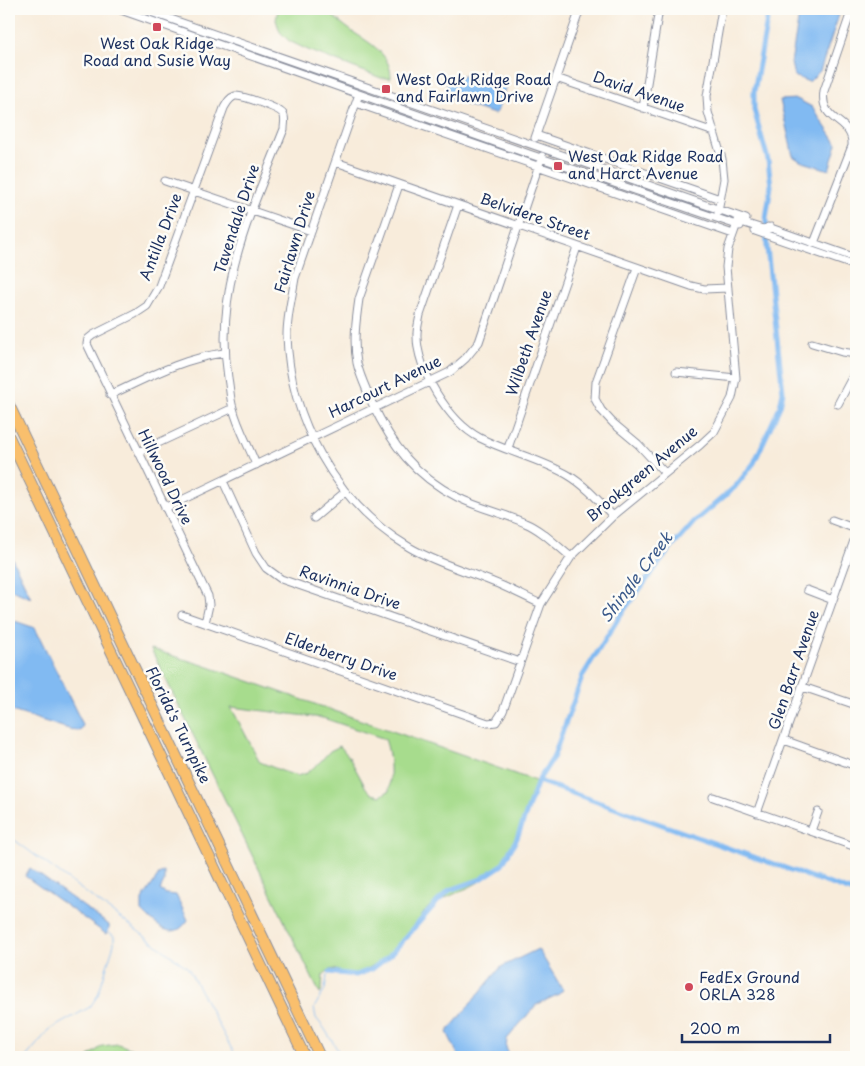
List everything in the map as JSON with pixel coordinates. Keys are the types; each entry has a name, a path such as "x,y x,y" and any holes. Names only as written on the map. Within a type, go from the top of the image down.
{"highway":[{"name":"Florida's Turnpike","path":"9,405 320,1057"},
{"name":"Florida's Turnpike","path":"9,438 304,1057"}],"street":[{"path":"118,9 200,33 533,144 856,258"},
{"path":"142,9 359,94 856,266"},
{"path":"529,154 580,9"},
{"path":"643,108 659,9"},
{"path":"719,210 724,180 723,166 708,112 708,96 722,9"},
{"path":"814,243 852,146 853,138 848,130 832,117 825,109 822,101 852,9"},
{"name":"David Avenue","path":"556,78 714,132"},
{"path":"359,94 362,89 406,105 420,106"},
{"name":"Fairlawn Drive","path":"359,94 295,278 287,333 289,355 298,400 323,456 345,492 382,529 408,547 436,562 494,582 541,604"},
{"name":"Antilla Drive","path":"87,344 88,339 93,335 147,306 169,261 193,191 228,101 233,96 240,96 277,109 285,119 284,129"},
{"path":"356,104 733,234"},
{"name":"Tavendale Drive","path":"256,465 233,408 224,353 226,305 235,260 251,211 284,129"},
{"path":"536,135 720,199"},
{"name":"Harcourt Avenue","path":"165,508 450,372 466,358 479,342 544,148"},
{"name":"Belvidere Street","path":"336,162 691,286 704,289 728,288"},
{"path":"165,181 311,231"},
{"path":"400,185 359,299 356,318 357,364 375,409 393,443 402,455 432,483 458,498 526,523 538,530 571,557"},
{"path":"652,196 664,194 716,213 719,210"},
{"path":"458,205 420,315 417,334 419,353 430,380 451,415 461,425 480,438 542,461 569,476 594,496 613,516"},
{"path":"736,225 740,221 763,229 771,228"},
{"name":"Brookgreen Avenue","path":"492,723 496,722 503,712 541,604 571,557 613,516 714,432 732,398 736,378 726,267 728,249 736,225"},
{"name":"Wilbeth Avenue","path":"508,448 577,247"},
{"path":"637,268 596,382 596,399 601,410 613,423 638,444 665,473"},
{"path":"812,342 842,352 856,354"},
{"name":"Hillwood Drive","path":"87,344 110,396 208,596 209,605 205,623"},
{"path":"110,396 178,364 206,355 224,353"},
{"path":"838,404 856,370"},
{"path":"676,372 736,378"},
{"path":"139,452 233,408"},
{"name":"Ravinnia Drive","path":"223,481 256,553 266,568 282,579 520,662"},
{"path":"314,518 345,492"},
{"path":"832,520 856,529"},
{"name":"Glen Barr Avenue","path":"757,813 856,535"},
{"path":"807,590 833,600"},
{"name":"Elderberry Drive","path":"182,615 492,723"},
{"path":"802,687 856,705"},
{"path":"784,740 856,766"},
{"path":"712,797 856,847"},
{"path":"811,831 818,812"}],"green space":[{"path":"278,9 325,9 378,50 387,62 391,78 381,78 289,41 280,32 276,20"},
{"path":"151,649 203,665 538,782 524,822 512,848 495,870 477,883 429,907 404,942 367,969 352,976 334,969 328,971 323,975 320,994","holes":["231,707 323,718 385,739 390,765 389,791 380,796 372,794 366,788 349,757 340,746 330,751 307,773 297,776 260,762"]},
{"path":"118,1044 132,1049 140,1057 88,1057 102,1046"}],"water":[{"path":"800,9 841,9 820,71 809,82 794,76 791,63"},
{"path":"469,75 507,78 508,80 497,112 494,114 445,98 448,79"},
{"path":"797,99 812,107 837,144 829,170 800,161 793,156 780,100"},
{"path":"9,552 31,598 9,589"},
{"path":"9,619 35,628 83,725 80,731 9,710"},
{"path":"30,868 109,925 106,934 25,876"},
{"path":"164,872 164,882 160,890 166,894 176,895 188,920 182,927 171,931 153,922 142,911 142,900 160,873"},
{"path":"538,949 563,990 559,994 536,1005 507,1039 506,1048 511,1057 459,1057 447,1032 501,967"}],"waterway":[{"name":"Shingle Creek","path":"330,972 356,975 372,969 389,956 450,890 481,879 502,865 517,838 538,781 553,758 583,675 621,614 666,554 694,522 735,487 754,463 780,406 783,392 767,248 766,218 771,186 768,160 754,110 754,92 769,9"},
{"path":"538,781 856,893"},
{"path":"9,836 188,968 236,1057"},
{"path":"26,1057 49,1030 90,1007 98,995 114,944 114,936 108,931"},
{"name":"Shingle Creek","path":"330,972 327,976 325,989 314,1008 316,1018 342,1057"}],"place":[{"name":"West Oak Ridge Road and Susie Way","path":"157,27"},
{"name":"West Oak Ridge Road and Fairlawn Drive","path":"386,89"},
{"name":"West Oak Ridge Road and Harct Avenue","path":"558,166"},
{"name":"FedEx Ground ORLA 328","path":"689,987"}]}
